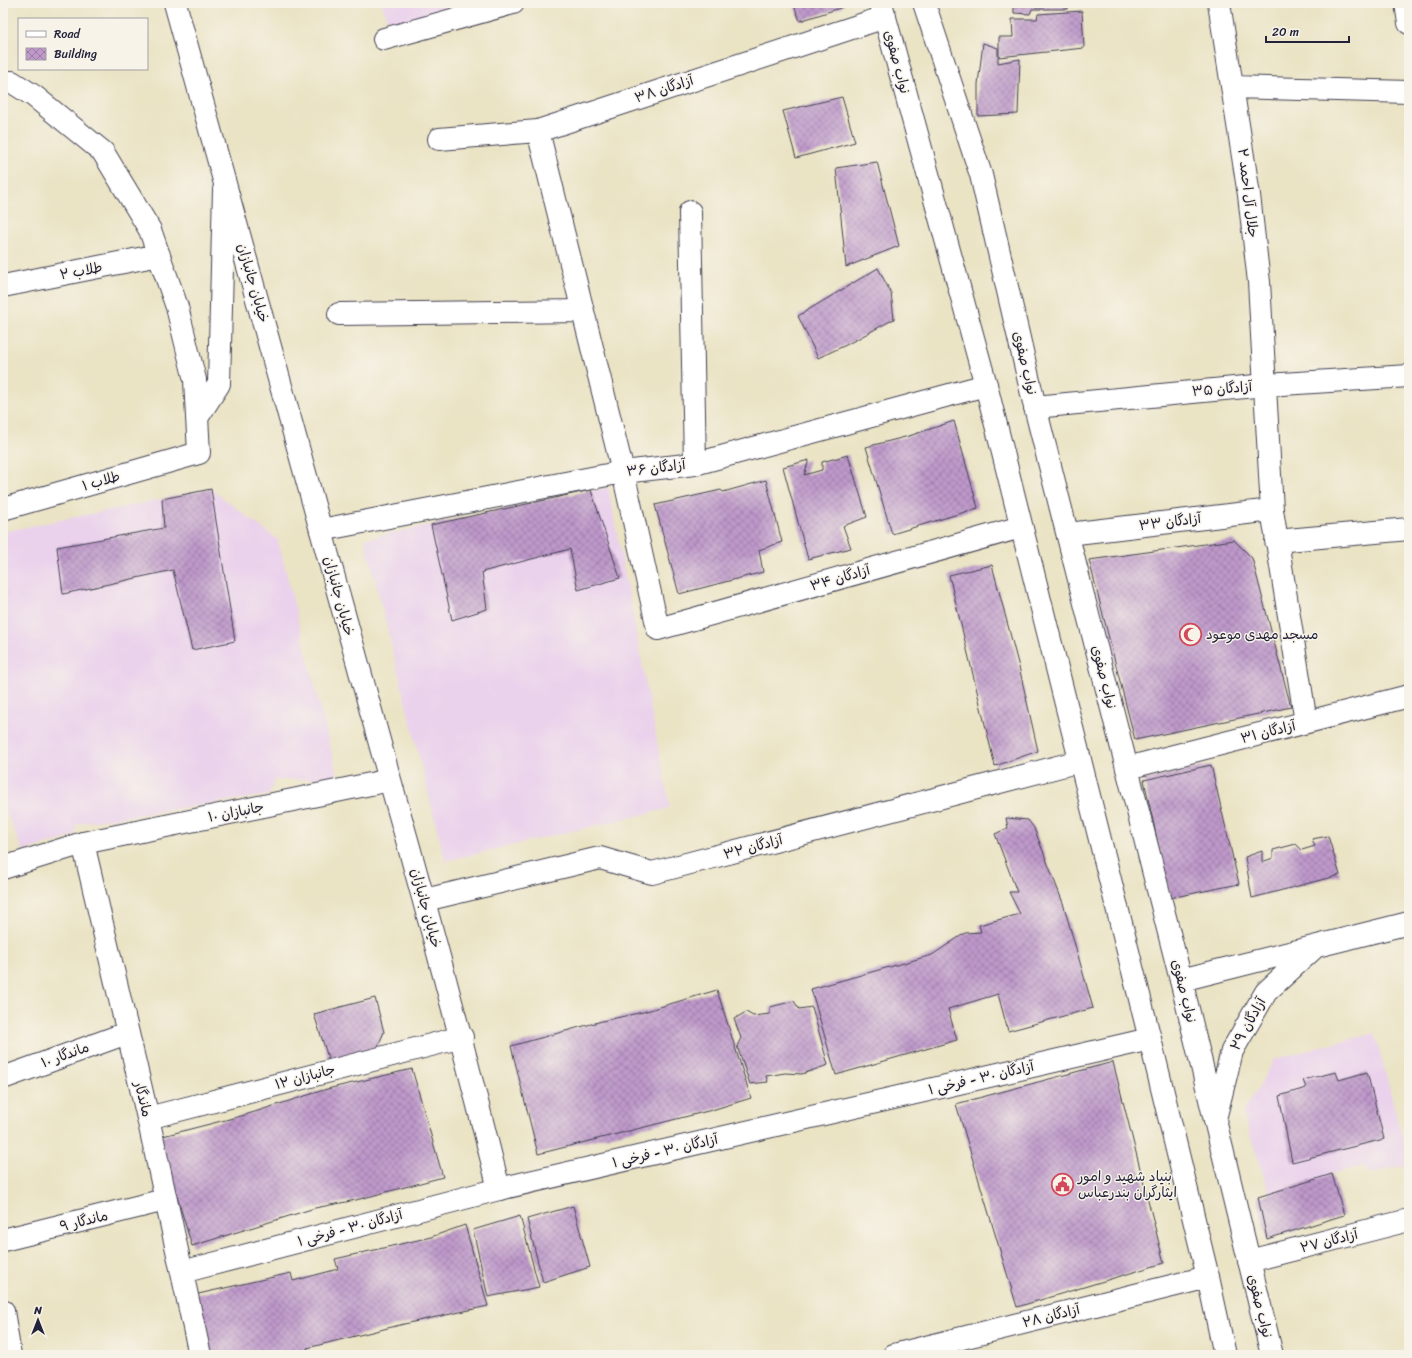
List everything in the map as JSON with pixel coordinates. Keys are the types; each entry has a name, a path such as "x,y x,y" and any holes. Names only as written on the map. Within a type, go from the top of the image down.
{"street":[{"name":"خیابان جانبازان","path":"175,3 320,530 425,900 430,928 462,1037 499,1189"},
{"path":"384,39 513,3"},
{"name":"نواب صفوی","path":"924,3 981,175 1035,407 1181,980 1272,1355"},
{"name":"جلال آل احمد ۲","path":"1219,3 1249,195 1259,282 1272,510 1306,722"},
{"path":"1406,3 1409,23"},
{"name":"نواب صفوی","path":"883,10 986,385 1150,1039 1208,1277 1225,1355"},
{"name":"آزادگان ۳۸","path":"439,139 538,131 883,10"},
{"path":"3,82 12,82 34,96 103,152 150,230 177,307 195,380 197,418"},
{"path":"1233,87 1409,92"},
{"path":"538,131 623,472"},
{"path":"197,418 219,384 224,183"},
{"path":"690,212 695,464"},
{"name":"طلاب ۲","path":"3,286 159,255"},
{"path":"338,314 583,311"},
{"name":"آزادگان ۳۵","path":"1035,407 1266,385 1409,376"},
{"name":"آزادگان ۳۶","path":"320,530 623,472 695,464 986,385"},
{"name":"طلاب ۱","path":"3,509 199,453 197,418"},
{"name":"آزادگان ۳۴","path":"623,472 658,629 1022,527"},
{"name":"آزادگان ۳۳","path":"1068,534 1272,510"},
{"path":"1276,541 1409,529"},
{"name":"آزادگان ۳۱","path":"1127,768 1409,696"},
{"name":"آزادگان ۳۲","path":"425,900 600,858 652,873 1080,761"},
{"name":"جانبازان ۱۰","path":"3,868 82,843 390,780"},
{"name":"ماندگار","path":"82,843 148,1118 200,1355"},
{"name":"آزادگان ۲۹","path":"1181,980 1314,948 1409,923"},
{"name":"آزادگان ۲۹","path":"1215,1119 1232,1051 1266,992 1314,948"},
{"name":"ماندگار ۱۰","path":"3,1078 127,1033"},
{"name":"جانبازان ۱۲","path":"148,1118 462,1037"},
{"name":"آزادگان ۳۰ - فرخی ۱","path":"182,1272 499,1189 1150,1039"},
{"name":"ماندگار ۹","path":"3,1240 165,1200"},
{"name":"آزادگان ۲۷","path":"1249,1261 1409,1220"},
{"name":"آزادگان ۲۸","path":"894,1355 1208,1277"},
{"path":"3,1311 7,1345"}],"shaded area":[{"path":"382,3 480,3 390,29"},
{"path":"608,487 670,808 445,861 365,539"},
{"path":"211,489 278,540 338,778 275,780 269,795 76,824 75,836 23,851 3,805 3,532"},
{"path":"1375,1033 1409,1164 1369,1174 1364,1166 1326,1175 1327,1183 1311,1181 1288,1187 1286,1193 1270,1195 1243,1113 1275,1059"}],"building":[{"path":"793,3 841,3 843,7 800,21"},
{"path":"1014,3 1068,3 1068,9 1032,9 1030,14 1014,13"},
{"path":"1082,11 1084,48 999,57 999,37 1013,37 1012,19 1037,19 1038,14"},
{"path":"983,43 998,48 998,63 1020,59 1018,114 978,116 978,84"},
{"path":"842,97 855,142 796,158 783,111"},
{"path":"877,162 899,246 846,267 836,168"},
{"path":"878,268 891,293 894,319 846,345 818,358 798,316"},
{"path":"954,421 978,508 892,534 866,447 909,436"},
{"path":"848,455 867,517 843,526 851,548 808,559 783,467 809,460 804,475 822,470 822,462"},
{"path":"766,480 782,542 759,550 763,572 679,594 655,505 721,490 723,492"},
{"path":"211,489 235,641 192,650 173,570 63,594 57,547 164,528 162,499"},
{"path":"591,490 620,578 578,590 570,549 482,572 487,609 452,620 431,525"},
{"name":"مسجد مهدی موعود","path":"1234,540 1252,558 1291,707 1135,740 1089,560"},
{"path":"992,565 1020,671 1038,751 995,766 949,575"},
{"path":"1211,765 1239,884 1170,898 1144,780"},
{"path":"1006,818 1028,820 1034,828 1063,903 1093,1008 1008,1031 998,994 948,1009 957,1040 836,1075 811,989 932,955 965,933 981,932 979,925 1020,914 1009,892 1017,892 995,834 1008,828"},
{"path":"1328,836 1340,875 1252,898 1245,857 1262,851 1262,862 1273,858 1273,850 1296,844 1302,850 1315,846 1312,839"},
{"path":"717,990 751,1098 712,1110 538,1154 511,1046 602,1021 643,1012"},
{"path":"375,998 384,1032 375,1053 330,1064 314,1014"},
{"path":"794,1001 799,1009 812,1007 828,1065 802,1074 785,1073 766,1076 768,1082 750,1084 737,1046 741,1038 734,1019 746,1012 753,1016 770,1014 770,1007"},
{"name":"بنیاد شهید و امور ایثارگران بندرعباس","path":"1113,1062 1164,1263 1017,1307 956,1104"},
{"path":"412,1069 443,1177 356,1200 315,1208 192,1246 159,1137 245,1115 327,1089"},
{"path":"1336,1072 1339,1080 1367,1072 1384,1139 1292,1162 1279,1096 1306,1088 1303,1080"},
{"path":"1332,1174 1344,1215 1267,1239 1258,1197"},
{"path":"573,1206 590,1267 543,1282 527,1219"},
{"path":"520,1216 539,1287 488,1297 473,1230"},
{"path":"465,1225 488,1306 404,1324 307,1348 309,1355 208,1355 194,1295 291,1273 293,1281 338,1269 335,1259 431,1237"}],"place":[{"name":"مسجد مهدی موعود","path":"1190,634"},
{"name":"بنیاد شهید و امور ایثارگران بندرعباس","path":"1062,1184"}]}
